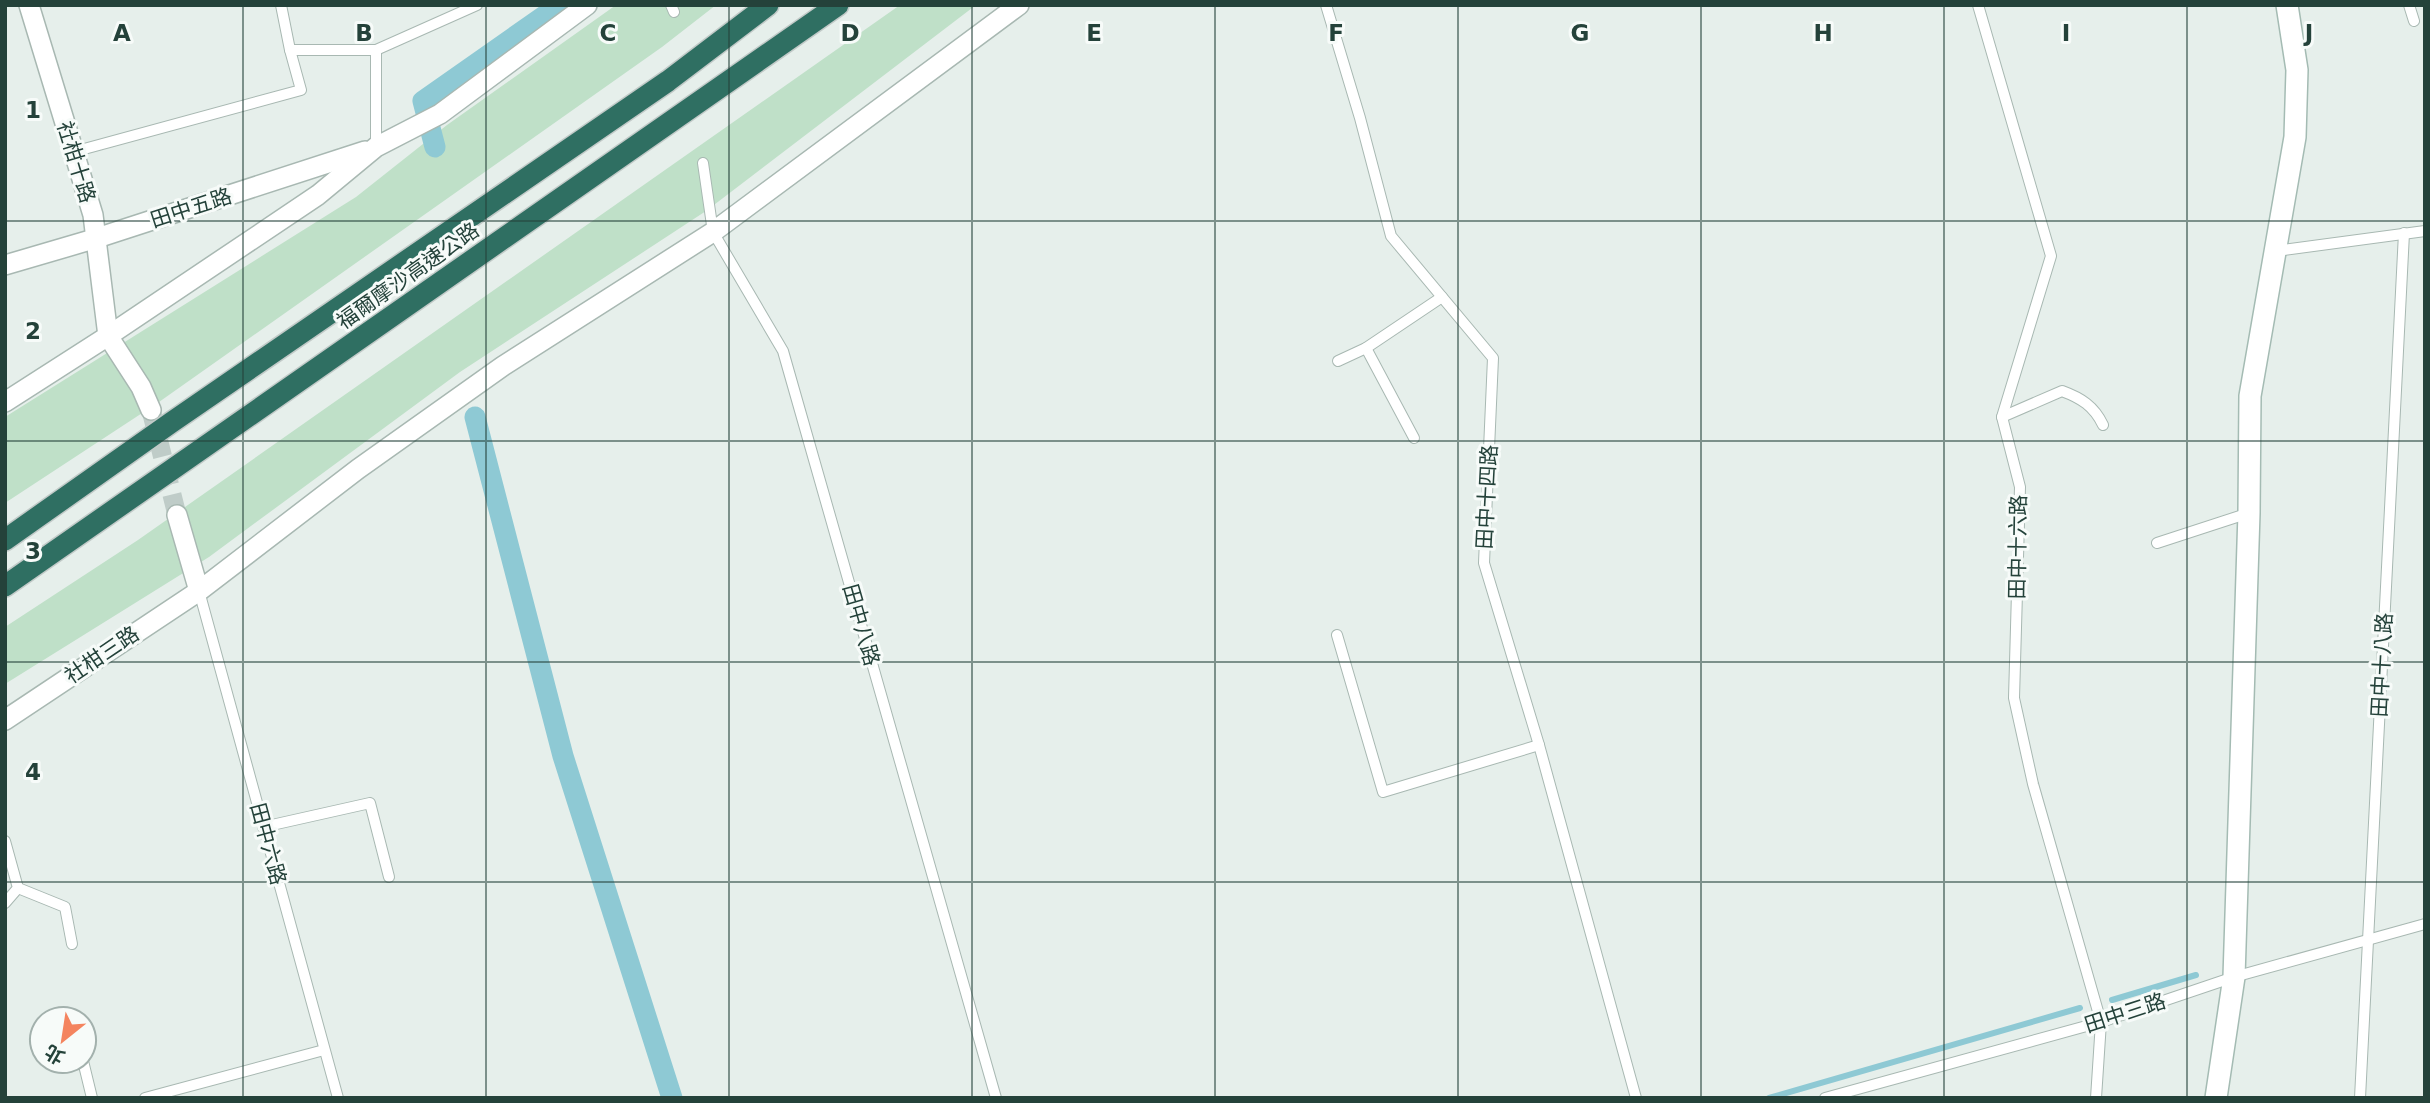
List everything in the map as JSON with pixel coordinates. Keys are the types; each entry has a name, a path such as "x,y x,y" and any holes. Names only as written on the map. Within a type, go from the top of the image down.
{"highway":[{"name":"福爾摩沙高速公路","path":"5,540 668,81 768,5"},
{"name":"福爾摩沙高速公路","path":"5,586 838,5"}],"street":[{"name":"社柑十路","path":"29,5 93,215 108,337"},
{"path":"5,402 108,337 318,195 376,148 440,114 587,5"},
{"name":"社柑三路","path":"5,720 199,591 358,469 503,366 713,232 1019,5"},
{"path":"2216,1098 2234,977 2249,513 2250,396 2295,138 2297,70 2287,5"},
{"name":"田中五路","path":"5,265 376,148"},
{"path":"108,337 141,387 151,410"},
{"path":"177,515 199,591"}],"lane":[{"path":"73,152 301,90 281,5"},
{"path":"290,50 376,50 477,5"},
{"name":"田中十四路","path":"1326,5 1360,118 1391,236 1493,358 1484,562 1539,746 1636,1098"},
{"path":"1978,5 2051,256 2002,417"},
{"path":"2409,5 2414,21"},
{"path":"376,50 376,148"},
{"name":"田中八路","path":"703,163 713,232 783,351 996,1098"},
{"path":"2276,251 2425,231"},
{"name":"田中十八路","path":"2360,1098 2404,233"},
{"path":"1338,361 1366,348 1442,297"},
{"path":"1366,348 1414,438"},
{"path":"2002,417 2062,391 2080,398 2098,414 2103,425"},
{"name":"田中十六路","path":"2002,417 2020,487 2014,698 2033,784 2101,1021 2096,1098"},
{"path":"2157,543 2249,513"},
{"name":"田中六路","path":"199,591 338,1098"},
{"path":"1337,635 1383,792 1539,746"},
{"path":"263,827 370,803 389,877"},
{"path":"5,841 18,888"},
{"path":"5,903 18,888"},
{"path":"18,888 65,907 72,944"},
{"name":"田中三路","path":"1825,1098 2101,1021 2234,977 2425,924"},
{"path":"145,1098 324,1050"},
{"path":"86,1075 92,1098"}],"green space":[{"path":"616,5 716,5 662,47 159,402 5,503 5,417 356,197 447,125"},
{"path":"900,5 976,5 706,211 460,372 209,557 5,684 5,627 138,540"}],"waterway":[{"path":"435,147 423,101 560,5"},
{"path":"475,417 563,756 672,1098"},
{"path":"2112,1000 2196,975"},
{"path":"1769,1098 2080,1008"}],"tunnel":[{"path":"151,410 177,515"}]}
